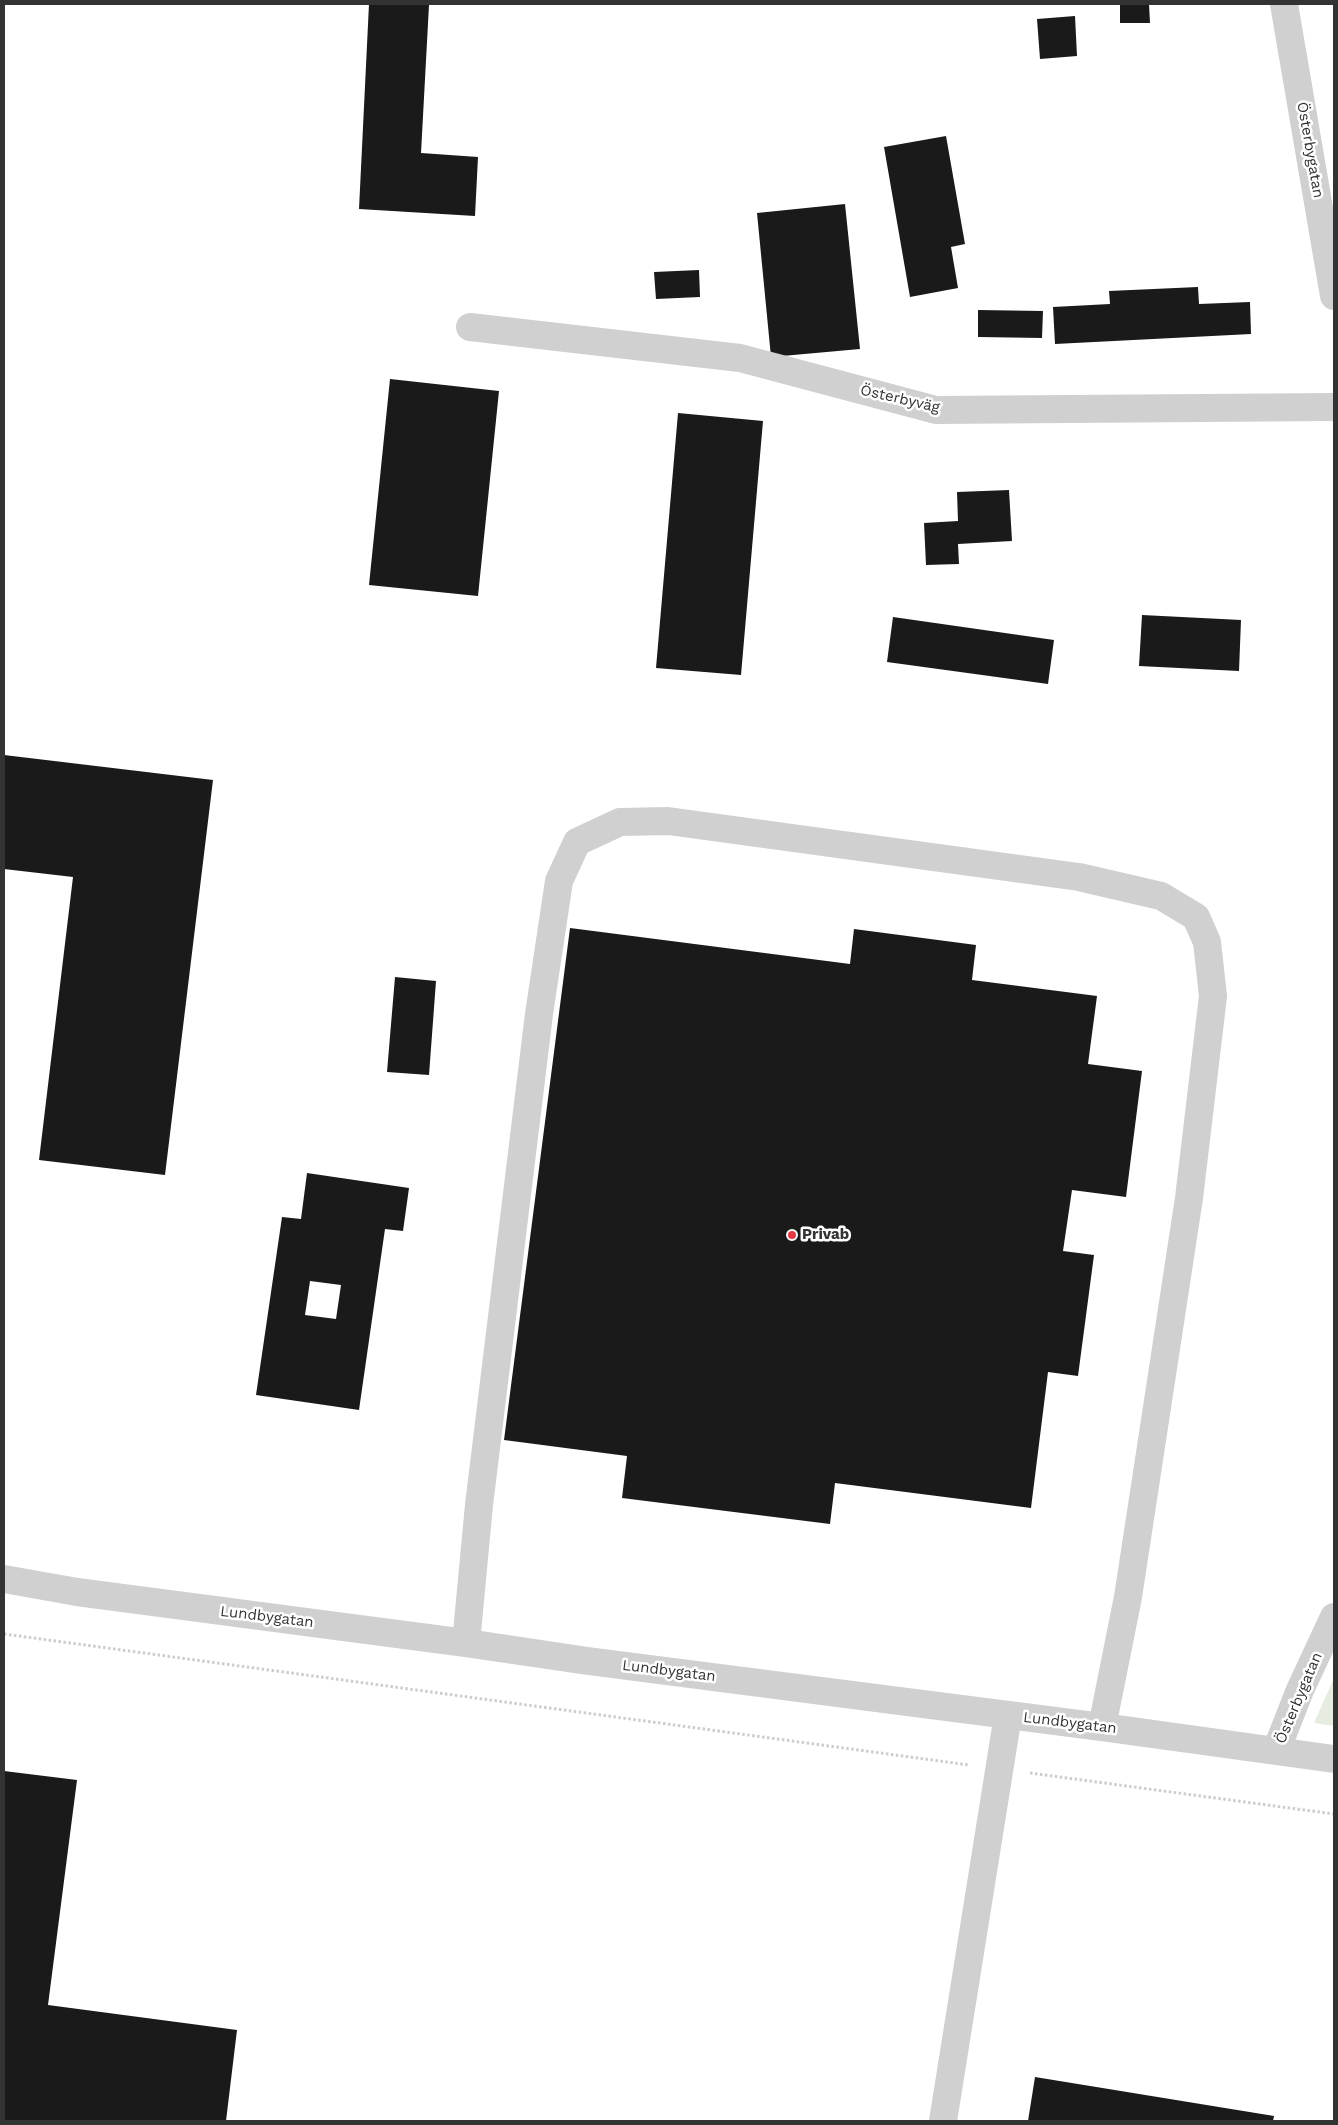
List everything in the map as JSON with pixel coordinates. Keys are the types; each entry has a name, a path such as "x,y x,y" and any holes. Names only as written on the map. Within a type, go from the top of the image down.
{"street":[{"name":"Österbygatan","path":"1284,4 1334,296"},
{"name":"Österbyväg","path":"470,328 740,358 936,410 1334,407"},
{"path":"466,1643 479,1505 539,1014 559,881 577,842 620,822 668,820 1079,877 1161,896 1196,917 1207,942 1213,996 1180,1256 1128,1598 1102,1727"},
{"name":"Lundbygatan","path":"4,1579 76,1592 466,1643 588,1661 1102,1727 1334,1760"},
{"name":"Österbygatan","path":"1276,1751 1300,1690 1334,1617"},
{"path":"943,2121 1008,1715"}],"path":[{"path":"4,1634 1334,1814"}],"shaded area":[{"path":"1334,1678 1334,1726 1314,1723"}],"building":[{"path":"369,4 429,5 421,153 478,157 475,216 359,209"},
{"path":"1120,4 1149,4 1150,23 1120,23"},
{"path":"1075,16 1077,56 1040,59 1037,19"},
{"path":"946,136 965,244 951,247 958,288 910,297 884,147"},
{"path":"845,204 860,349 771,357 757,213"},
{"path":"699,270 700,297 656,299 654,272"},
{"path":"1198,287 1199,304 1250,302 1251,334 1055,344 1053,307 1110,304 1109,291"},
{"path":"978,310 1043,311 1042,338 978,337"},
{"path":"390,379 499,391 478,596 369,585"},
{"path":"678,413 763,421 741,675 656,668"},
{"path":"1009,490 1012,541 958,544 959,564 926,565 924,523 958,521 957,492"},
{"path":"1142,615 1241,620 1239,671 1139,666"},
{"path":"893,617 1054,640 1048,684 887,662"},
{"path":"4,755 213,780 165,1175 39,1160 73,877 4,869"},
{"path":"570,928 850,964 854,929 976,945 972,980 1097,996 1088,1064 1142,1071 1126,1197 1072,1190 1063,1251 1094,1255 1078,1376 1048,1372 1031,1508 835,1483 830,1524 622,1498 627,1456 504,1440"},
{"path":"395,977 436,981 429,1075 387,1072"},
{"path":"307,1173 409,1188 403,1231 385,1229 359,1410 256,1395 282,1217 301,1219","holes":["310,1281 341,1285 336,1319 305,1315"]},
{"path":"4,1771 77,1780 48,2005 237,2030 226,2121 4,2121"},
{"path":"1035,2077 1274,2116 1273,2121 1028,2121"}],"place":[{"name":"Privab","path":"792,1235"}]}
